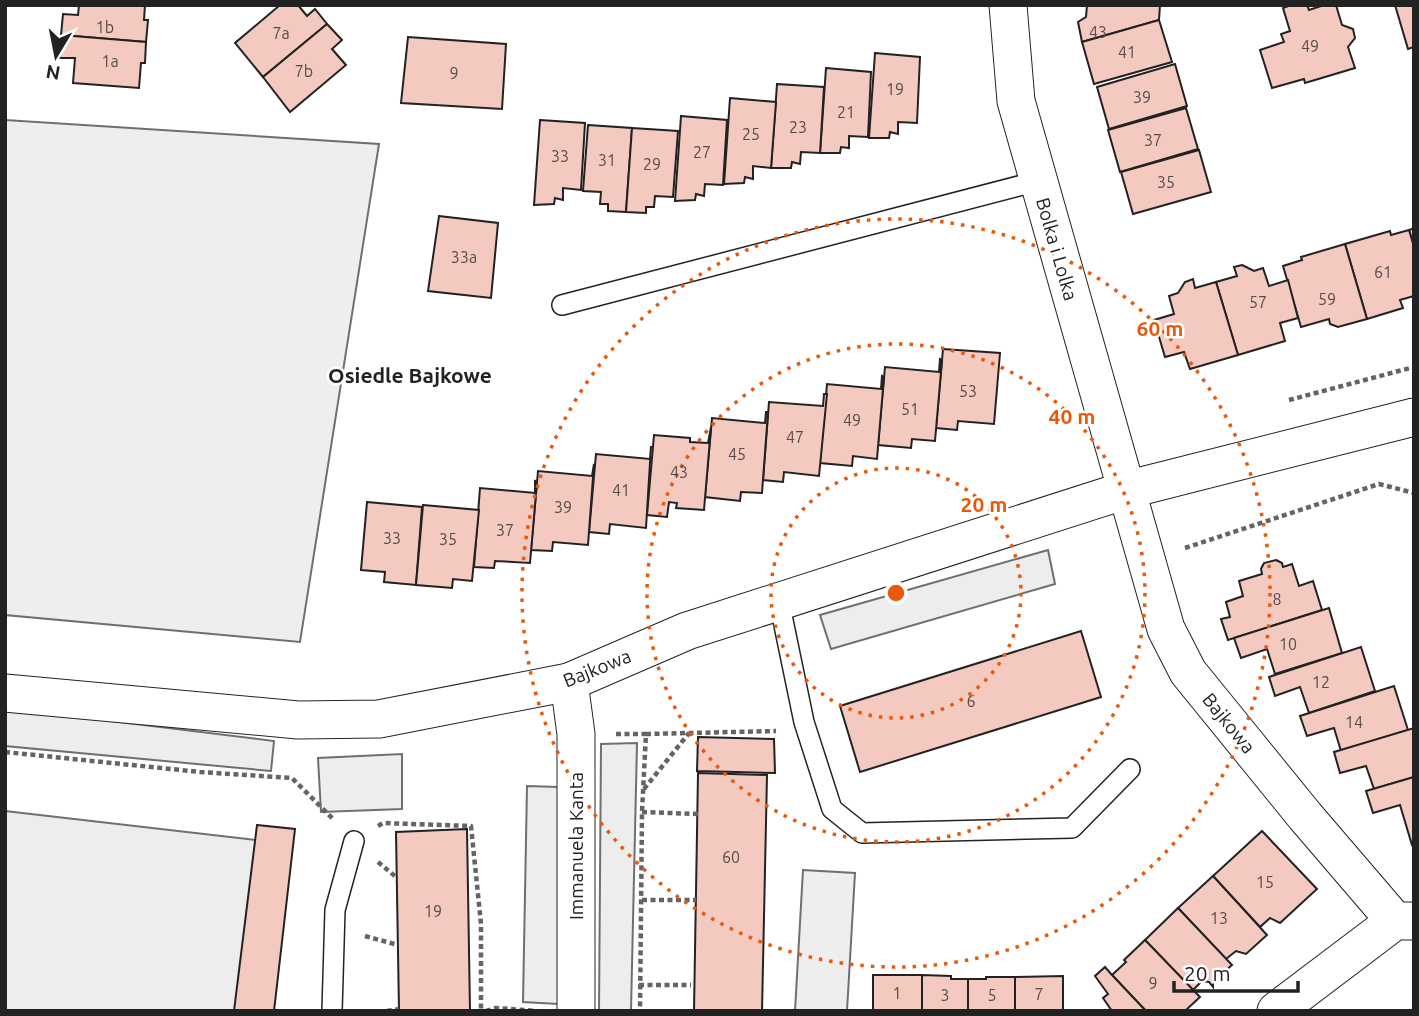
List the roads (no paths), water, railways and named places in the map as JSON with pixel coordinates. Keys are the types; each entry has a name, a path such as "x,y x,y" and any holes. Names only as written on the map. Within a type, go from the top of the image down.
{"street":[{"name":"Bolka i Lolka","path":"1009,5 1016,101 1126,490"},
{"name":"Bajkowa","path":"5,692 298,720 379,719 569,682 687,631 1126,490 1411,424"},
{"name":"Bajkowa","path":"1126,490 1166,629 1188,672 1305,816 1404,921"},
{"name":"Immanuela Kanta","path":"569,682 576,734 576,1011"},
{"path":"1276,1011 1404,921"}],"lane":[{"path":"562,304 1038,181"},
{"path":"779,601 804,722 832,809 862,832 1072,828 1130,769"},
{"path":"332,1011 335,910 354,841"}],"district":[{"name":"Osiedle Bajkowe","path":"410,376"}]}
